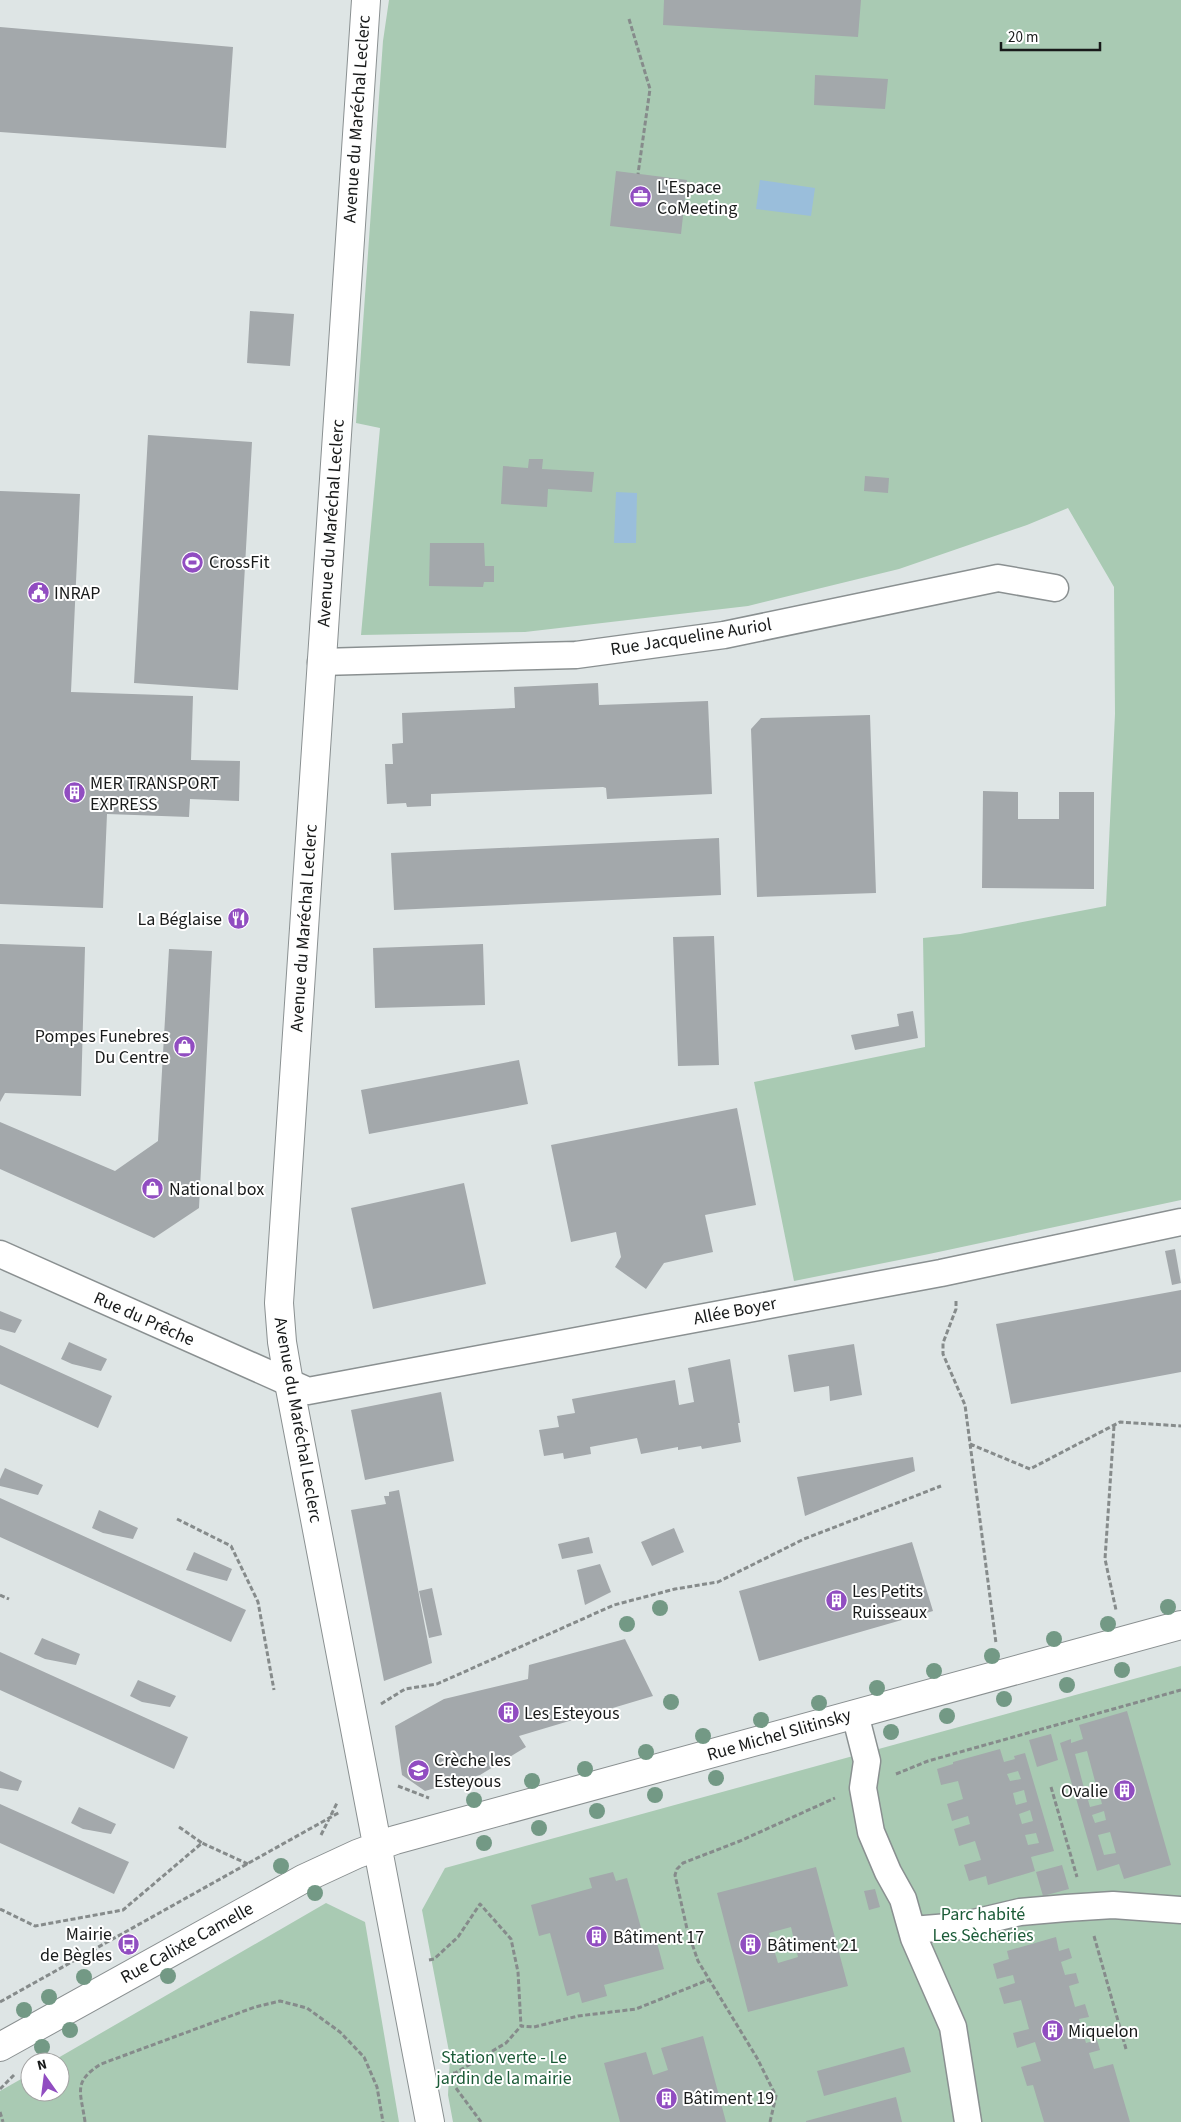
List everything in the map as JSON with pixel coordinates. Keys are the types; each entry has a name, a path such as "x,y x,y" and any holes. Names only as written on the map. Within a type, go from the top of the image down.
{"street":[{"name":"Avenue du Maréchal Leclerc","path":"366,0 278,1303 289,1383 430,2122"},
{"name":"Rue Jacqueline Auriol","path":"321,662 576,656 724,635 998,578 1055,588"},
{"name":"Allée Boyer","path":"289,1383 308,1391 320,1390 952,1270 1181,1222"},
{"name":"Rue du Prêche","path":"0,1254 289,1383"},
{"name":"Rue Michel Slitinsky","path":"377,1847 395,1840 1181,1625"},
{"path":"855,1714 867,1761 863,1788 871,1832 888,1872 903,1899 912,1930 953,2027 968,2122"},
{"name":"Rue Calixte Camelle","path":"0,2047 303,1879 326,1867 377,1847"},
{"path":"912,1930 961,1926 1020,1912 1066,1908 1113,1905 1181,1910"}],"path":[{"path":"629,20 650,89 638,174"},
{"path":"952,1270 956,1309 943,1343 943,1354 965,1405 997,1646"},
{"path":"969,1444 1030,1469 1120,1422 1181,1426"},
{"path":"1114,1425 1105,1560 1117,1613"},
{"path":"354,1722 405,1689 437,1684 614,1605 676,1589 718,1582 804,1539 941,1486"},
{"path":"177,1520 231,1546 258,1602 274,1690"},
{"path":"0,1594 9,1599"},
{"path":"179,1827 202,1843 248,1864"},
{"path":"0,1909 35,1926 123,1910 202,1843"},
{"path":"425,1961 434,1959 458,1937 480,1904 511,1939 518,1972 521,2026 506,2043 456,2073 449,2073"},
{"path":"521,2026 534,2027 578,2016 636,2010 708,1980"},
{"path":"85,2122 80,2087 87,2073 101,2064 255,2007 280,2001 307,2008 340,2032 364,2057 377,2087 383,2122"},
{"path":"456,2073 455,2087 481,2122"},
{"path":"0,2112 4,2122"}],"green space":[{"path":"389,0 1181,0 1181,1200 794,1281 754,1082 925,1047 923,938 960,934 1106,906 1115,714 1114,587 1068,508 1027,525 899,569 748,606 525,632 361,635 380,428 356,423 383,41"},
{"name":"Parc habité Les Sècheries","path":"1181,1666 1181,2122 453,2122 448,2095 450,2057 422,1910 445,1868"},
{"path":"326,1903 365,1922 399,2122 0,2122 0,2091 20,2080 20,2102 70,2102 70,2052 68,2052"}],"water":[{"path":"760,180 815,188 811,216 756,209"},
{"path":"616,492 637,493 636,543 614,543"}],"building":[{"path":"664,0 861,0 858,37 663,25"},
{"path":"0,27 233,47 226,148 0,132"},
{"path":"815,75 888,79 885,109 814,105"},
{"path":"616,171 687,180 681,234 610,226"},
{"path":"250,311 294,314 290,366 247,363"},
{"name":"CrossFit","path":"148,435 252,442 238,690 134,683"},
{"path":"529,459 543,459 542,469 594,472 592,492 548,489 547,507 501,504 503,466 528,468"},
{"path":"865,476 889,478 888,493 864,491"},
{"path":"0,491 80,494 71,692 193,696 191,760 240,761 239,801 190,799 189,817 107,814 103,908 0,904"},
{"path":"430,543 484,543 485,566 494,566 494,582 484,582 483,587 429,586"},
{"path":"598,683 599,705 708,701 712,794 607,799 606,788 603,787 431,794 431,806 407,807 406,803 387,804 385,764 393,764 392,744 403,743 402,713 515,708 514,687"},
{"path":"870,715 876,893 757,897 751,729 761,718"},
{"path":"983,791 1018,792 1018,819 1059,819 1059,792 1094,792 1094,889 982,888"},
{"path":"719,838 721,895 394,910 391,853"},
{"path":"714,936 719,1065 678,1066 673,937"},
{"path":"0,944 85,947 81,1096 5,1093 0,1102"},
{"path":"483,944 485,1005 375,1008 373,948"},
{"path":"169,949 212,951 199,1208 154,1238 0,1169 0,1122 115,1171 158,1141"},
{"path":"913,1011 918,1038 855,1050 851,1035 899,1026 897,1014"},
{"path":"519,1060 528,1104 369,1134 361,1090"},
{"path":"737,1108 756,1205 705,1215 713,1252 664,1263 646,1289 615,1267 621,1257 616,1232 571,1242 551,1145"},
{"path":"464,1183 486,1284 373,1309 351,1208"},
{"path":"1175,1249 1181,1283 1172,1285 1165,1251"},
{"path":"1181,1290 1181,1372 1011,1404 996,1324"},
{"path":"0,1311 22,1320 15,1333 0,1329"},
{"path":"69,1342 107,1359 101,1371 72,1364 61,1359"},
{"path":"854,1344 862,1395 830,1401 829,1386 794,1392 788,1355"},
{"path":"0,1345 112,1396 98,1428 0,1384"},
{"path":"730,1359 740,1423 738,1423 741,1442 702,1449 701,1446 678,1450 678,1447 641,1454 637,1438 590,1447 591,1454 564,1459 563,1453 544,1456 539,1430 559,1427 557,1416 575,1413 572,1399 675,1380 679,1405 694,1402 688,1368"},
{"path":"441,1392 454,1461 365,1480 351,1410"},
{"path":"913,1457 915,1471 805,1516 797,1477"},
{"path":"5,1468 43,1485 38,1495 0,1486 0,1479"},
{"path":"399,1490 432,1663 384,1681 351,1510 386,1504 384,1496 389,1496 389,1492"},
{"path":"0,1498 246,1610 231,1642 0,1537"},
{"path":"99,1510 138,1528 133,1539 103,1533 92,1528"},
{"path":"674,1528 684,1552 652,1566 641,1542"},
{"path":"589,1537 593,1553 562,1559 558,1544"},
{"name":"Les Petits Ruisseaux","path":"912,1542 933,1611 759,1661 739,1591"},
{"path":"194,1552 232,1569 227,1581 186,1570"},
{"path":"600,1564 611,1592 585,1605 577,1570"},
{"path":"432,1588 442,1635 429,1638 419,1591"},
{"path":"42,1638 80,1654 76,1665 45,1659 34,1654"},
{"name":"Les Esteyous","path":"625,1639 653,1696 519,1736 526,1747 480,1775 425,1791 402,1775 395,1726 444,1699 528,1679 529,1665"},
{"path":"0,1652 188,1737 174,1769 0,1690"},
{"path":"138,1680 176,1696 170,1707 142,1702 130,1696"},
{"name":"Ovalie","path":"1127,1711 1171,1865 1124,1879 1119,1864 1097,1871 1060,1743 1071,1739 1071,1743 1083,1739 1079,1725","holes":["1087,1751 1096,1785 1084,1788 1075,1754","1100,1796 1102,1804 1090,1807 1088,1800","1104,1811 1106,1820 1095,1823 1092,1815","1110,1832 1116,1853 1104,1855 1098,1835"]},
{"path":"1051,1734 1058,1760 1037,1767 1029,1740"},
{"name":"Ovalie","path":"1000,1749 1004,1762 1015,1759 1014,1756 1025,1753 1054,1851 1031,1857 1035,1871 988,1885 986,1876 969,1881 964,1865 981,1860 975,1841 959,1846 954,1829 970,1824 968,1816 952,1821 947,1804 963,1799 958,1781 941,1785 937,1769 953,1764 953,1762","holes":["1018,1771 1021,1779 1010,1781 1007,1774","1024,1790 1027,1802 1016,1805 1013,1793","1030,1810 1033,1821 1022,1824 1019,1814","1036,1833 1039,1843 1028,1845 1025,1835"]},
{"path":"0,1771 22,1781 18,1791 0,1788"},
{"path":"0,1804 129,1862 114,1894 0,1843"},
{"path":"79,1807 116,1824 111,1834 83,1829 71,1823"},
{"path":"1062,1865 1069,1889 1043,1896 1036,1872"},
{"name":"Bâtiment 21","path":"816,1867 848,1986 748,2012 717,1893","holes":["791,1927 798,1957 778,1963 769,1933"]},
{"name":"Bâtiment 17","path":"613,1872 616,1881 627,1878 645,1942 656,1939 664,1969 604,1985 607,1996 582,2003 579,1992 567,1996 550,1933 539,1936 531,1905 592,1888 589,1878"},
{"path":"875,1889 880,1907 869,1910 864,1891"},
{"name":"Miquelon","path":"1056,1937 1059,1951 1069,1948 1072,1958 1061,1962 1065,1975 1076,1973 1079,1983 1069,1986 1075,2007 1085,2004 1089,2017 1079,2019 1086,2043 1097,2040 1100,2050 1089,2053 1094,2069 1113,2064 1130,2122 1044,2122 1033,2085 1027,2086 1021,2067 1041,2061 1035,2042 1017,2048 1013,2033 1029,2029 1021,2000 1004,2004 999,1988 1015,1983 1013,1975 997,1979 993,1964 1009,1959 1007,1951"},
{"name":"Bâtiment 19","path":"703,2036 726,2122 620,2122 604,2063 646,2052 653,2075 668,2070 661,2048"},
{"path":"904,2047 911,2072 824,2096 817,2071"},
{"path":"896,2097 902,2122 806,2122 806,2121"}],"place":[{"name":"L'Espace CoMeeting","path":"641,197"},
{"name":"CrossFit","path":"193,562"},
{"name":"INRAP","path":"38,593"},
{"name":"MER TRANSPORT EXPRESS","path":"74,793"},
{"name":"La Béglaise","path":"238,919"},
{"name":"Pompes Funebres Du Centre","path":"185,1046"},
{"name":"National box","path":"153,1189"},
{"name":"Les Petits Ruisseaux","path":"836,1601"},
{"name":"Les Esteyous","path":"508,1713"},
{"name":"Crèche les Esteyous","path":"418,1770"},
{"name":"Ovalie","path":"1124,1791"},
{"name":"Bâtiment 17","path":"597,1937"},
{"name":"Mairie de Bègles","path":"128,1944"},
{"name":"Bâtiment 21","path":"751,1945"},
{"name":"Miquelon","path":"1052,2031"},
{"name":"Bâtiment 19","path":"667,2098"}],"park label":[{"name":"Station verte - Le jardin de la mairie","path":"504,2067"}]}
